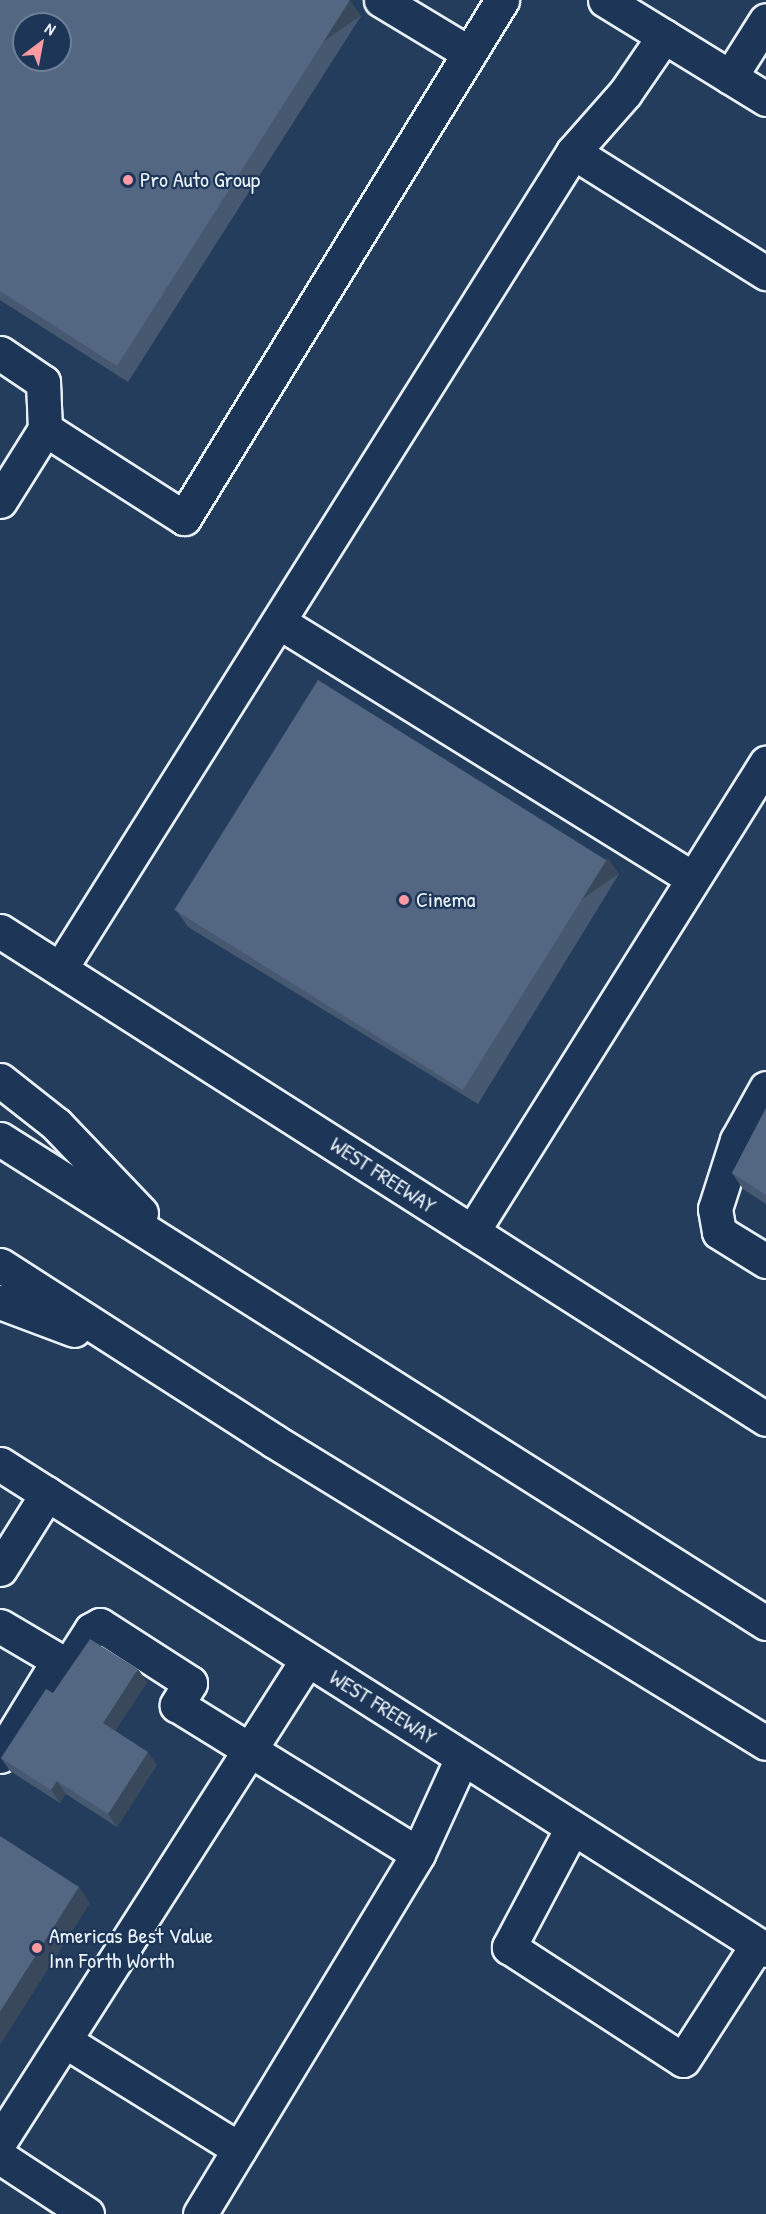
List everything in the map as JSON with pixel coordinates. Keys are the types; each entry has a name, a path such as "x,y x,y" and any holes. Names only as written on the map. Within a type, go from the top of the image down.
{"main road":[{"path":"381,0 469,53"},
{"path":"45,429 184,518 502,0"},
{"path":"605,0 766,99"},
{"path":"730,77 766,20"},
{"path":"60,969 573,152 626,93 664,36"},
{"path":"573,152 766,273"},
{"path":"0,353 43,382 45,429 0,501"},
{"path":"279,622 692,878"},
{"path":"472,1232 766,763"},
{"name":"WEST FREEWAY","path":"0,931 766,1419"},
{"path":"0,1080 56,1124 177,1252"},
{"path":"766,1088 737,1140 715,1209 719,1232 766,1262"},
{"path":"0,1139 766,1623"},
{"path":"0,1265 130,1350 766,1743"},
{"path":"0,1302 130,1350"},
{"name":"WEST FREEWAY","path":"0,1464 761,1948"},
{"path":"0,1569 47,1494"},
{"path":"0,1626 68,1666 91,1630 100,1625 190,1683 177,1705 418,1854"},
{"path":"0,2141 252,1751 308,1660"},
{"path":"0,1756 58,1661"},
{"path":"200,2214 418,1854 462,1758"},
{"path":"572,1828 509,1947 683,2060 761,1948"},
{"path":"65,2041 239,2149"},
{"path":"0,2157 87,2214"}],"building":[{"name":"Pro Auto Group","path":"0,0 350,0 117,366 0,291"},
{"name":"Cinema","path":"318,680 606,860 463,1090 174,910"},
{"path":"766,1108 766,1195 732,1173"},
{"path":"90,1639 138,1669 103,1723 148,1752 108,1814 57,1781 51,1790 1,1758 46,1689 53,1693"},
{"name":"Americas Best Value Inn Forth Worth","path":"0,1836 79,1887 0,2012"}],"place":[{"name":"Pro Auto Group","path":"128,180"},
{"name":"Cinema","path":"404,900"},
{"name":"Americas Best Value Inn Forth Worth","path":"37,1948"}]}
